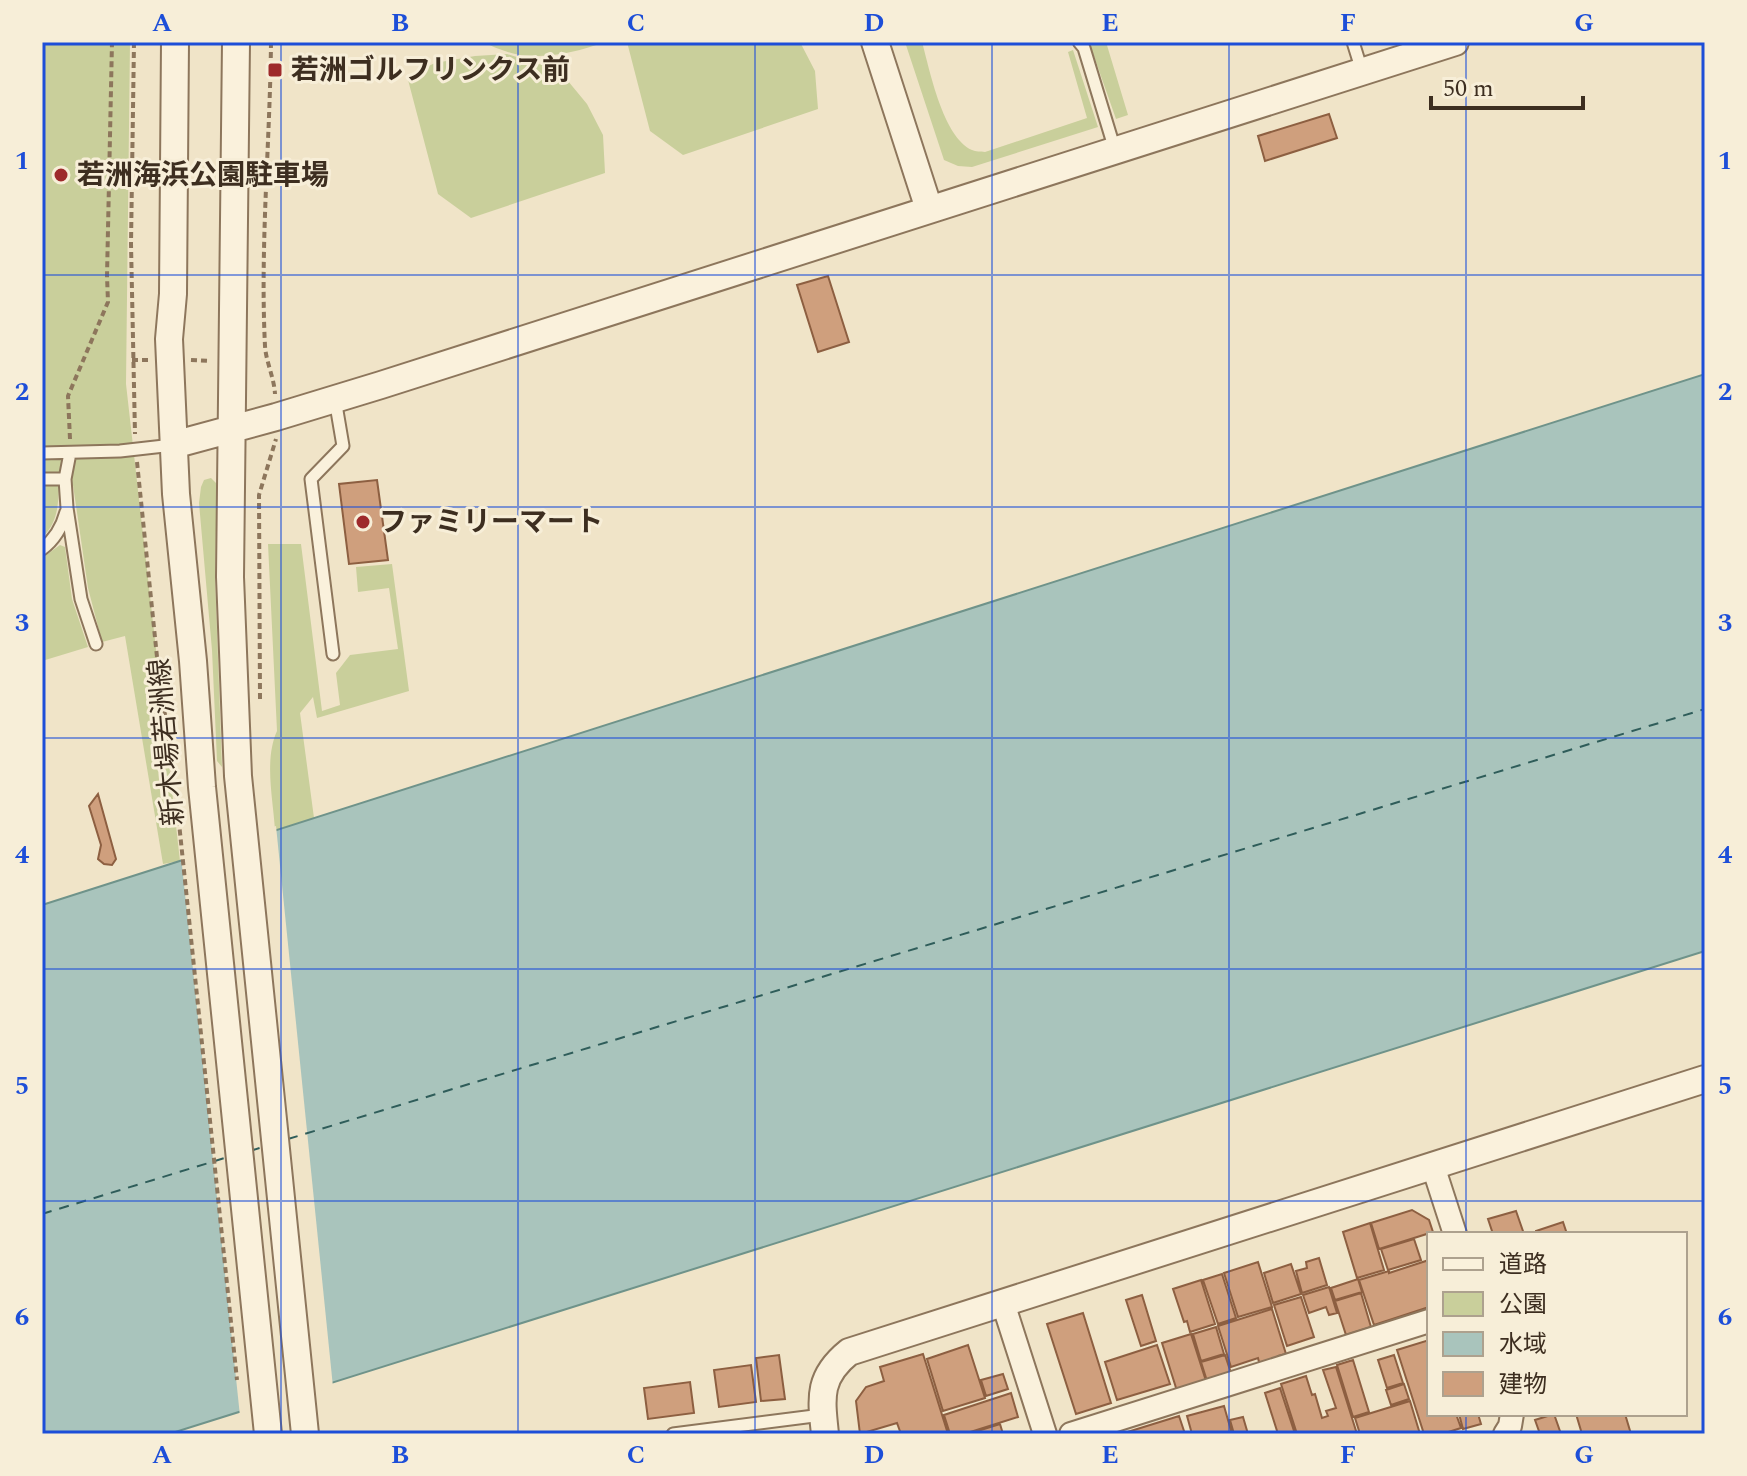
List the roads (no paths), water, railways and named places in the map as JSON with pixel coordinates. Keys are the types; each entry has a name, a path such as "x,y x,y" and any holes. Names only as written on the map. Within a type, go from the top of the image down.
{"street":[{"name":"新木場若洲線","path":"175,42 173,294 169,339 176,494 202,787 268,1434"},
{"path":"236,42 231,623 238,776 305,1434"},
{"path":"875,42 929,209"},
{"path":"173,445 335,399 1455,42"},
{"path":"824,1424 822,1393 827,1377 837,1362 849,1352 1705,1079"},
{"path":"1433,1166 1454,1232"},
{"path":"1003,1303 1045,1434"},
{"path":"1071,1434 1427,1322"}],"lane":[{"path":"1079,42 1084,48 1115,150"},
{"path":"1353,42 1362,71"},
{"path":"333,654 311,479 343,446 335,399"},
{"path":"42,453 173,445"},
{"path":"70,453 65,479 67,508 81,599 96,644"},
{"path":"42,479 65,479"},
{"path":"42,549 57,533 67,508"},
{"path":"673,1434 824,1424"}],"water":[{"path":"1705,374 1705,951 169,1434 42,1434 42,905"}],"place":[{"name":"若洲ゴルフリンクス前","path":"275,70"},
{"name":"若洲海浜公園駐車場","path":"61,175"},
{"name":"ファミリーマート","path":"363,522"}]}
